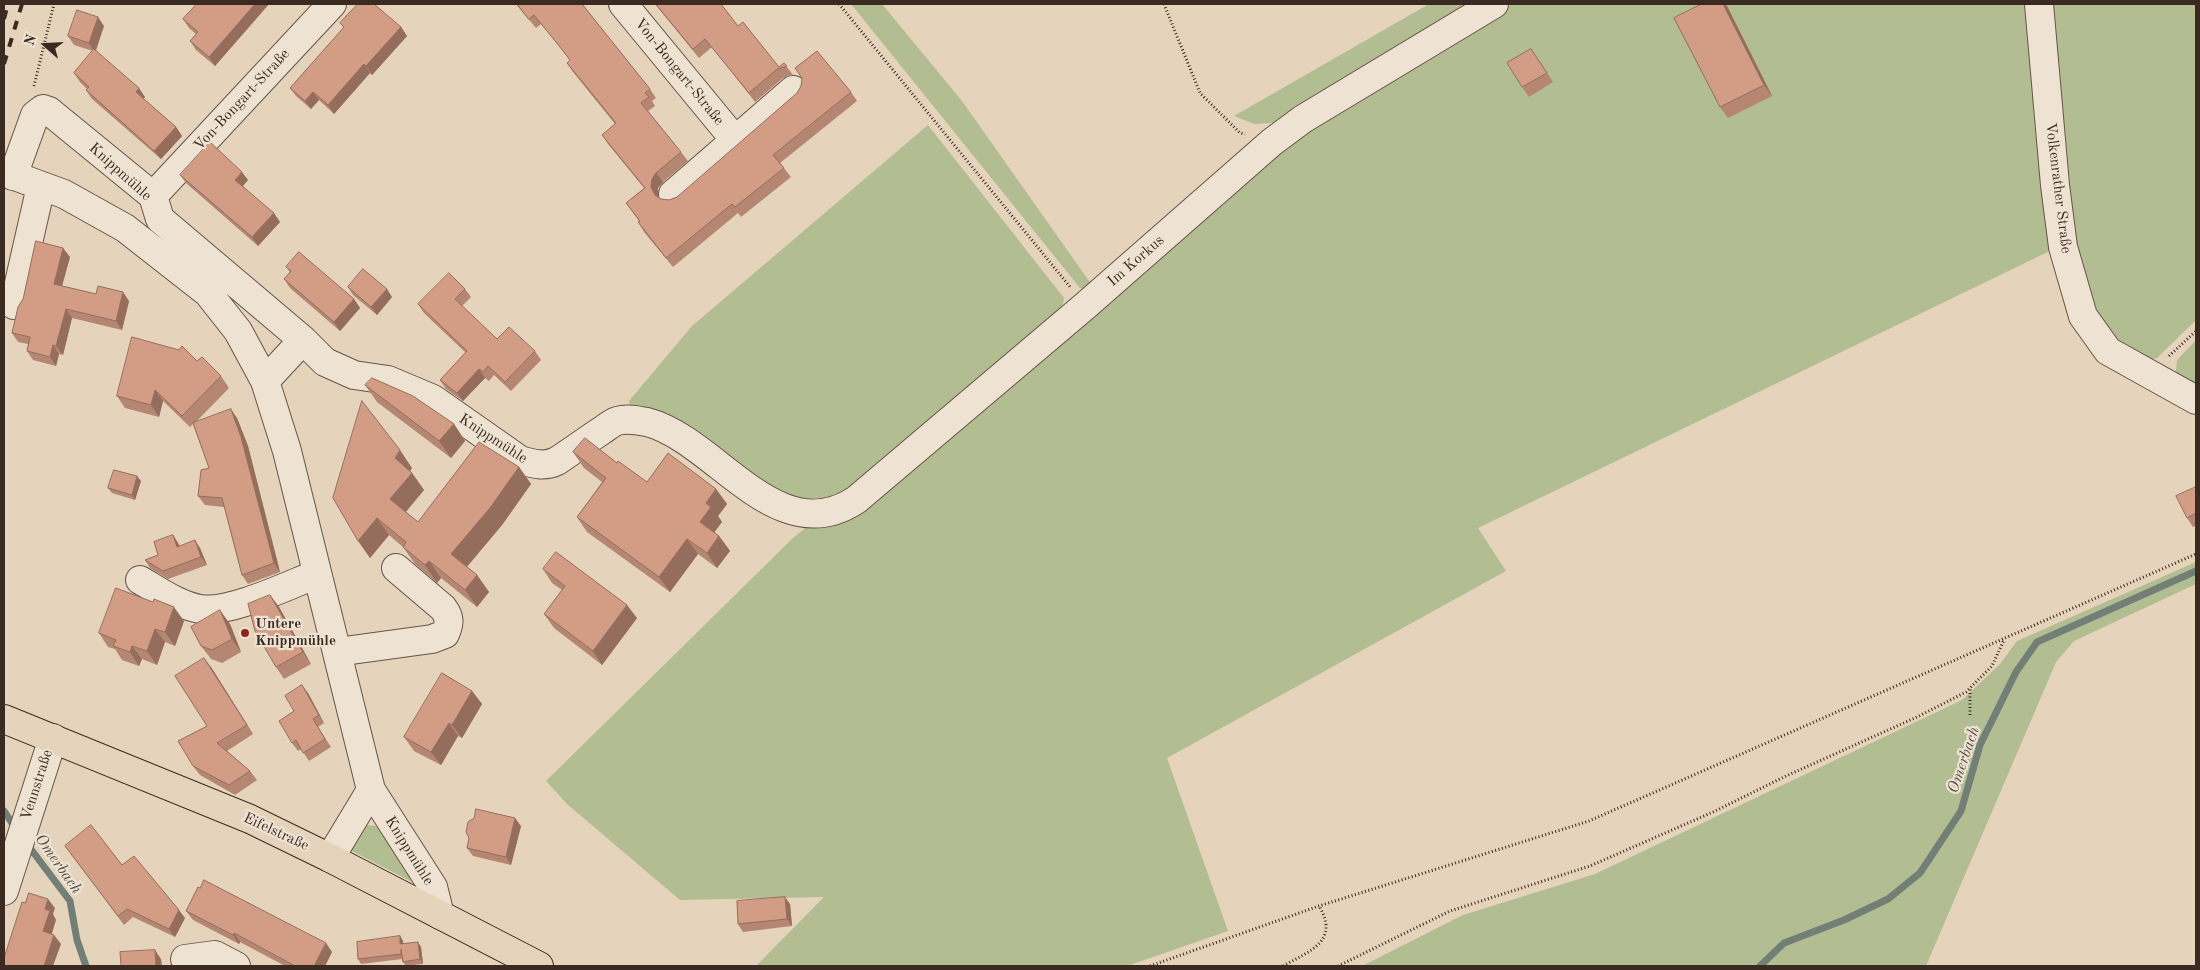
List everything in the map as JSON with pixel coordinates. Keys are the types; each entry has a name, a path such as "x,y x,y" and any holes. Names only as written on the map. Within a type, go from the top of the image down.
{"main road":[{"name":"Eifelstraße","path":"4,719 250,820 330,858 539,966"}],"street":[{"name":"Von-Bongart-Straße","path":"153,196 332,4"},
{"name":"Von-Bongart-Straße","path":"622,4 735,140"},
{"name":"Im Korkus","path":"785,507 819,515 842,509 856,500 1085,306 1272,142 1312,114 1494,4"},
{"name":"Volkenrather Straße","path":"2039,4 2055,185 2063,247 2083,316 2108,351 2148,375 2196,400"},
{"name":"Von-Bongart-Straße","path":"673,194 793,90"},
{"path":"8,174 35,116 38,100"},
{"name":"Knippmühle","path":"38,100 153,196 160,219 303,340 326,362 354,375 388,380 433,399 520,460 533,464 550,465 616,421 634,419 660,426 677,435 752,491 771,502 785,507"},
{"name":"Knippmühle","path":"8,174 64,194 125,228 208,294 238,331 265,381 287,451 371,790 433,887 440,915"},
{"path":"14,305 41,186"},
{"path":"265,381 303,340"},
{"path":"337,652 432,639 445,634 449,625 448,615 443,608 396,568"},
{"path":"140,580 178,602 200,609 217,609 245,602 317,574"},
{"name":"Vennstraße","path":"4,891 53,738"},
{"path":"330,858 371,790"},
{"path":"185,959 215,955 236,966"}],"path":[{"path":"38,100 54,4"},
{"path":"839,4 1085,306"},
{"path":"1164,4 1200,93 1240,133 1272,142"},
{"path":"2148,375 2196,331"},
{"path":"1150,966 1319,906 1589,821 2196,554"},
{"path":"1338,966 1450,911 1590,866 1713,812 1786,776 1917,717 1966,692 1992,666 2004,638"},
{"path":"1970,715 1969,690 1972,686"},
{"path":"1283,966 1322,941 1328,928 1324,914 1319,906"}],"green space":[{"path":"851,4 882,4 962,101 1089,281 1100,283 1091,290 1080,288"},
{"path":"1429,4 1470,4 1273,123 1254,124 1234,116"},
{"path":"1504,4 2033,4 2056,248 1478,528 1506,571 1167,758 1228,931 1127,966 756,966 824,897 680,900 567,804 546,781 793,538 810,524 1285,143"},
{"path":"2048,4 2196,4 2196,320 2157,358 2145,362 2130,358 2090,313 2073,245"},
{"path":"928,125 1064,298 1060,322 852,492 819,505 788,503 631,409 629,401 692,326"},
{"path":"2196,340 2196,390 2175,379 2177,360"},
{"path":"2196,562 2196,584 2074,641 2056,662 1926,966 1362,966 1463,915 1595,874 1962,700 2000,664 2017,641"},
{"path":"366,825 376,826 417,882 416,884 350,850"}],"building":[{"path":"197,4 255,4 209,57 190,41 198,32 183,19"},
{"path":"358,4 374,4 401,27 366,66 364,64 328,105 313,92 305,101 290,88 344,27 340,23"},
{"path":"517,4 582,4 650,89 645,93 649,97 641,103 681,152 656,173 652,179 651,187 655,195 661,199 669,200 677,197 797,93 801,86 802,78 795,68 817,51 851,92 773,155 784,168 735,207 732,204 666,258 626,203 645,188 602,135 616,123 567,63 570,60 534,15 529,19"},
{"path":"656,4 721,4 738,26 743,22 779,67 784,63 787,66 777,69 749,93 705,39 693,49"},
{"path":"1702,4 1723,4 1764,85 1720,107 1674,18"},
{"path":"77,10 98,17 89,43 68,36"},
{"path":"94,49 139,88 136,92 176,127 154,151 86,90 89,87 74,73"},
{"path":"1531,49 1547,73 1522,87 1507,63"},
{"path":"210,142 242,172 235,180 274,213 252,237 180,175"},
{"path":"36,241 63,248 54,284 96,294 98,286 123,292 116,321 66,309 56,346 53,345 50,357 27,351 30,337 12,333 18,307 23,299"},
{"path":"299,252 354,299 334,322 284,279 291,271 286,267"},
{"path":"363,269 387,289 371,307 348,287"},
{"path":"449,273 465,289 455,299 497,339 509,327 535,351 505,382 488,366 483,372 479,369 457,393 440,380 467,351 418,304"},
{"path":"132,337 179,350 182,346 197,361 202,357 221,376 182,416 155,390 151,405 117,396"},
{"path":"372,378 413,396 454,424 439,441 365,385"},
{"path":"362,401 400,450 395,458 412,473 390,499 418,522 479,442 519,467 490,508 451,554 477,575 465,590 429,561 425,565 403,547 406,542 377,518 358,541 333,498"},
{"path":"231,409 241,437 274,563 242,575 222,498 198,496 201,470 209,468 193,423"},
{"path":"585,438 617,463 618,461 647,482 668,453 716,489 706,503 711,507 700,522 719,536 707,553 687,539 659,577 577,517 606,478 573,452"},
{"path":"114,470 137,476 132,495 108,488"},
{"path":"2196,487 2196,513 2187,518 2176,496"},
{"path":"173,535 177,547 195,540 201,557 163,571 145,560 158,555 154,542"},
{"path":"556,552 627,605 593,651 544,614 565,586 543,569"},
{"path":"116,588 153,602 154,599 174,607 165,632 155,629 147,651 132,646 130,652 113,646 116,640 99,633"},
{"path":"270,595 303,652 276,667 255,631 248,604"},
{"path":"220,610 232,639 212,650 201,646 191,627"},
{"path":"204,658 247,725 217,743 250,771 229,785 193,766 178,741 207,726 175,676"},
{"path":"442,673 472,691 452,725 449,723 431,752 404,737"},
{"path":"302,685 319,715 313,719 325,739 303,753 296,740 292,743 279,721 294,711 285,696"},
{"path":"476,809 515,818 506,857 467,848 469,838 466,832 468,822 474,818"},
{"path":"91,825 122,865 134,856 179,910 169,929 127,909 118,916 65,846"},
{"path":"204,880 326,943 314,966 295,966 234,933 233,935 186,911 198,887 200,888"},
{"path":"29,893 48,899 45,909 50,911 43,931 54,935 44,966 4,966 4,958 22,902 25,903"},
{"path":"785,897 787,919 738,924 737,901"},
{"path":"400,936 400,944 418,942 420,959 403,962 401,949 401,954 358,959 357,942"},
{"path":"155,950 156,966 121,966 120,952"}],"waterway":[{"name":"Omerbach","path":"1760,966 1784,943 1844,920 1888,899 1920,873 1961,811 1980,745 2016,672 2037,642 2196,571"},
{"name":"Omerbach","path":"4,811 16,829"},
{"name":"Omerbach","path":"27,844 70,901 77,940 86,966"}],"railway":[{"path":"4,19 8,4"},
{"path":"4,64 22,4"}],"place":[{"name":"Untere Knippmühle","path":"245,633"}]}
